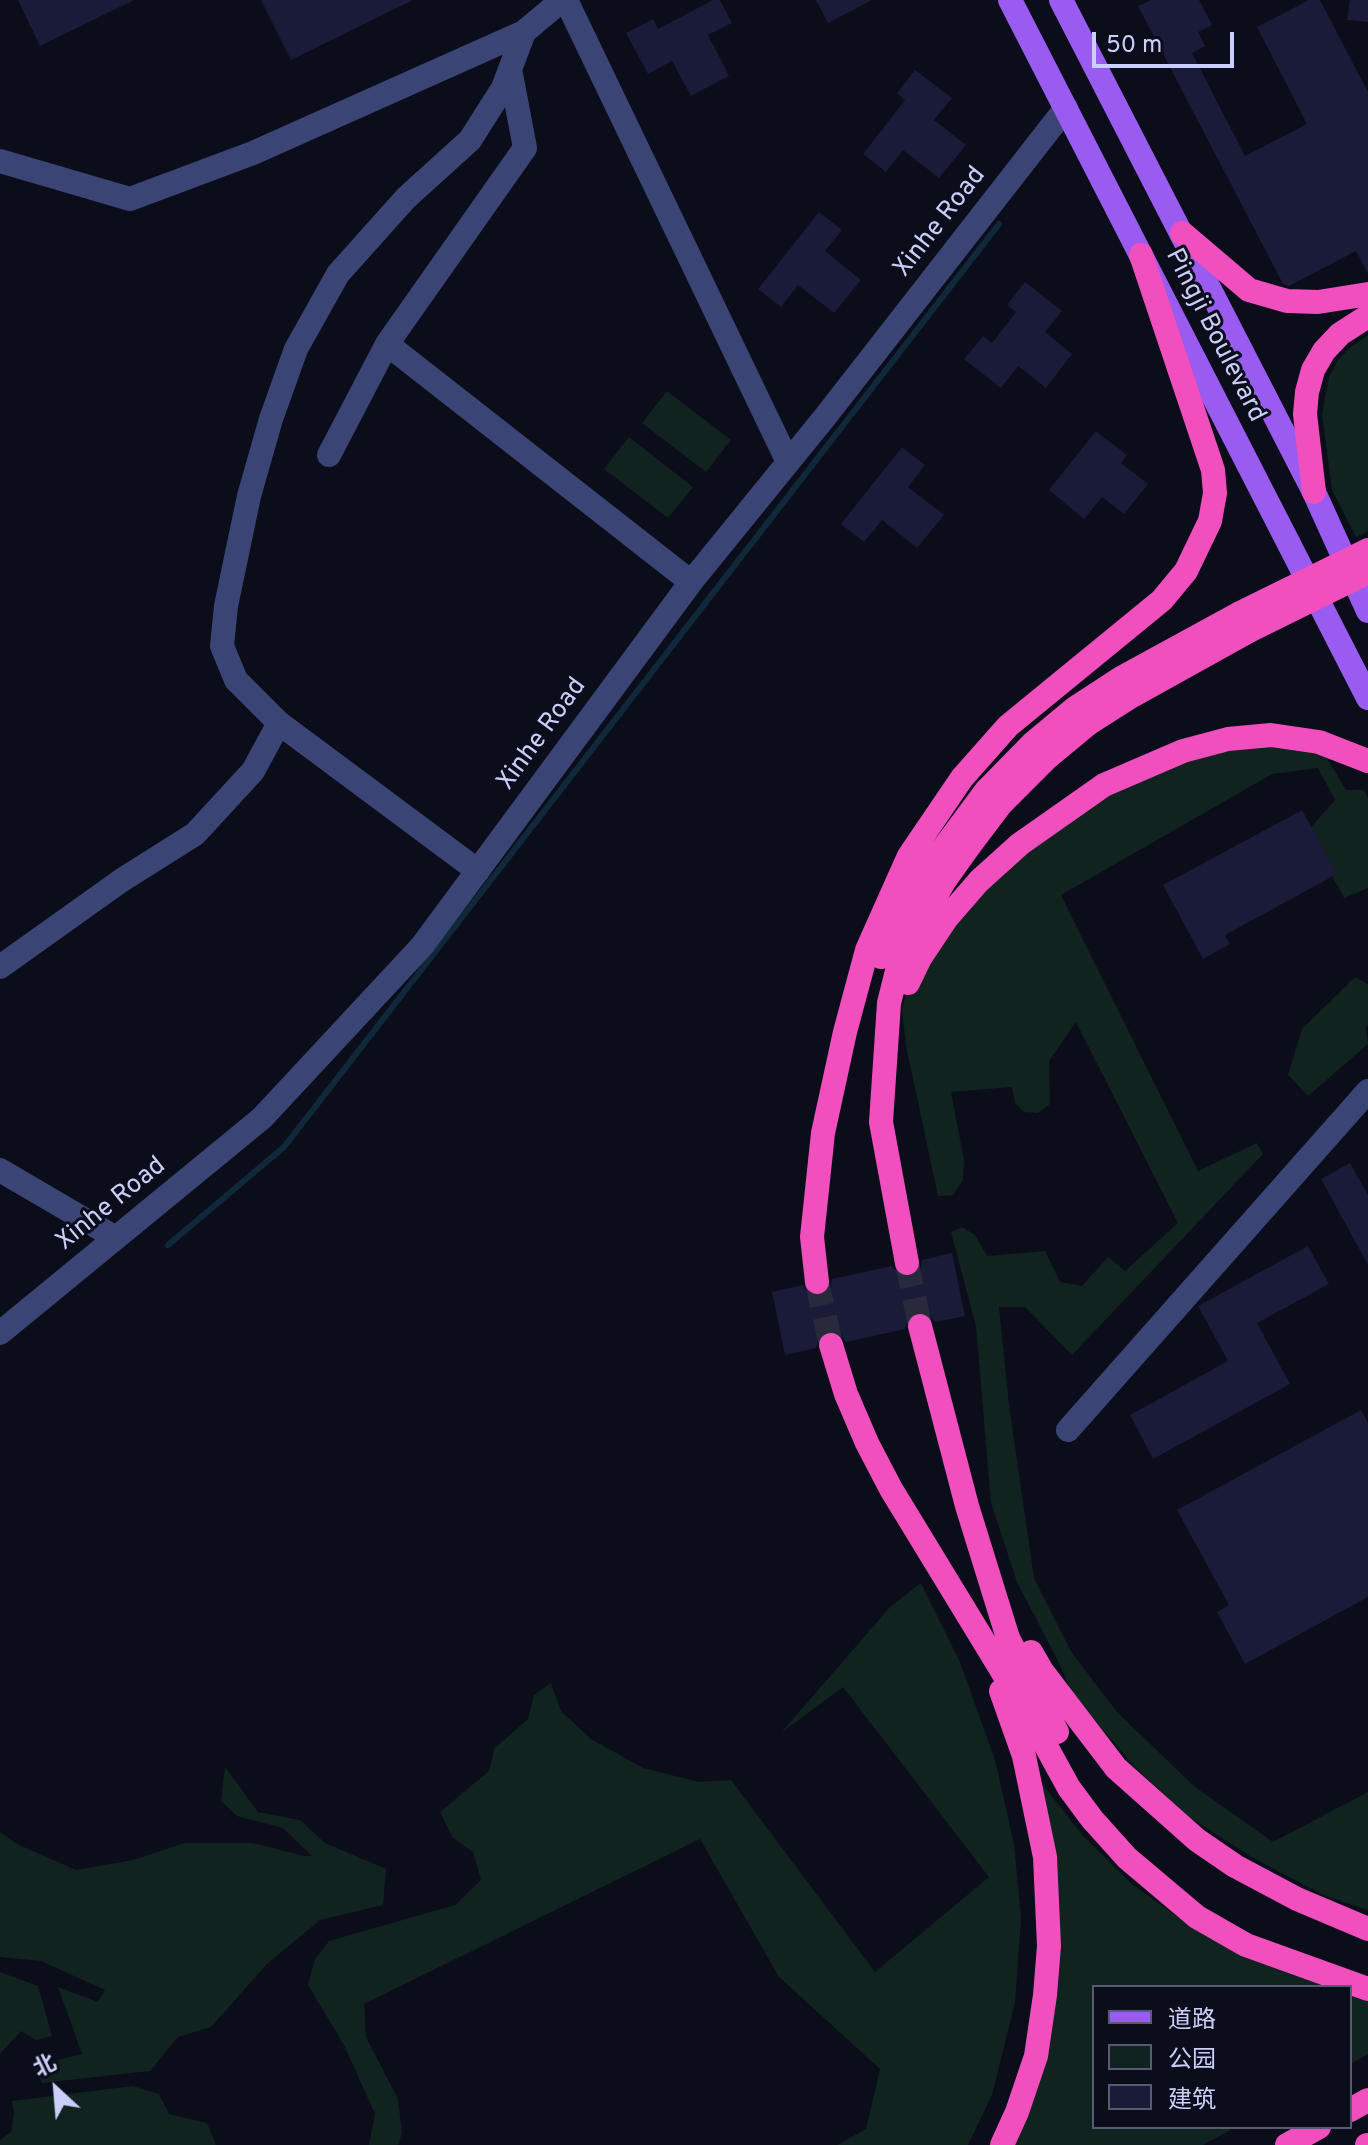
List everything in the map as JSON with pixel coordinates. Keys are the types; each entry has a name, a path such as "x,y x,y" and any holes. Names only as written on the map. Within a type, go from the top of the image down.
{"highway":[{"path":"1182,233 1249,290 1287,301 1318,302 1368,294"},
{"path":"817,1282 812,1237 823,1133 867,950 909,856 962,778 1008,726 1162,600 1186,571 1210,521 1215,493 1213,470 1141,255"},
{"path":"1314,492 1305,414 1313,370 1324,351 1340,334 1368,316"},
{"path":"907,1263 881,1122 889,1003 897,971 911,938 945,880 1001,804 1047,758 1088,724 1245,622 1368,550"},
{"path":"823,1133 878,965 893,930 928,869 986,791 1033,743 1075,708 1121,678 1245,622 1368,572"},
{"path":"881,1122 893,1031 901,999 920,958 946,919 979,881 1053,818 1104,785 1143,766 1228,739 1271,735 1319,742 1368,761"},
{"path":"920,1326 967,1506 1008,1638 1083,1779 1138,1847 1206,1904 1253,1930 1364,1982"},
{"path":"831,1345 846,1394 891,1489 1030,1717 1069,1788 1092,1819 1127,1858 1197,1917 1246,1945 1364,1982"},
{"path":"967,1506 1019,1631 1042,1671 1116,1768 1197,1840 1235,1866 1297,1899 1368,1929"},
{"path":"919,1533 994,1673 1009,1711 1024,1756 1045,1857 1049,1946 1036,2056 1002,2145"},
{"path":"1287,2145 1315,2129"}],"main road":[{"name":"Pingji Boulevard","path":"1010,0 1368,698"},
{"name":"Pingji Boulevard","path":"1061,0 1314,492 1368,611"}],"street":[{"path":"0,161 130,199 253,153 524,32 564,0 788,462"},
{"path":"478,871 279,723 236,680 222,646 226,606 249,496 271,419 296,349 338,274 406,198 470,140 503,88 524,32"},
{"path":"329,455 387,344 525,148 510,69"},
{"name":"Xinhe Road","path":"0,1333 262,1118 422,946 691,582 1066,108"},
{"path":"387,344 691,582"},
{"path":"0,967 122,880 195,834 253,771 279,723"},
{"path":"1068,1430 1368,1091"},
{"path":"0,1170 116,1238"}],"green space":[{"path":"1368,335 1368,531 1356,537 1332,490 1322,414 1329,377 1338,360"},
{"path":"667,391 731,440 706,472 642,423"},
{"path":"629,437 693,487 668,518 604,469"},
{"path":"1239,734 1324,753 1346,790 1364,790 1368,798 1368,888 1344,898 1308,831 1335,800 1318,768 1272,774 1061,895 1198,1171 1257,1143 1263,1154 1072,1355 1025,1307 999,1307 1009,1405 1034,1578 1072,1653 1118,1713 1195,1787 1273,1842 1368,1792 1368,1910 1323,1895 1250,1856 1186,1815 1134,1766 1072,1694 1017,1582 991,1503 976,1326 951,1232 962,1227 975,1235 987,1256 1045,1251 1060,1282 1082,1286 1108,1257 1125,1271 1178,1223 1076,1022 1049,1061 1050,1104 1038,1113 1024,1112 1015,1103 1012,1087 951,1092 964,1160 963,1180 953,1195 938,1196 906,1046 902,1010 910,974 1027,828"},
{"path":"1355,977 1368,984 1368,1044 1308,1096 1288,1075 1302,1029"},
{"path":"921,1583 960,1662 995,1760 1014,1844 1021,1918 1015,2002 992,2095 968,2145 837,2145 866,2129 880,2069 779,1977 700,1839 364,2004 366,2037 398,2099 402,2133 398,2145 369,2145 375,2114 344,2045 308,1985 315,1959 329,1941 455,1905 481,1880 473,1852 453,1838 440,1812 489,1771 494,1749 528,1719 534,1695 551,1683 561,1711 591,1739 643,1768 699,1782 731,1780 875,1972 989,1877 843,1687 781,1733 890,1607"},
{"path":"225,1767 258,1812 300,1820 325,1843 386,1869 383,1905 320,1920 267,1964 211,2027 178,2037 150,2071 42,2083 32,2066 82,2054 58,1987 98,2002 105,1990 41,1961 0,1957 0,1832 17,1844 76,1870 133,1860 184,1843 253,1843 312,1856 283,1828 237,1816 221,1801"},
{"path":"1042,1784 1084,1837 1132,1884 1179,1918 1235,1949 1341,1985 1092,1985 1092,2129 1232,2129 1203,2145 1013,2145 1052,2002 1028,1792"},
{"path":"0,1972 38,1986 52,2036 36,2040 21,2031 0,2054"},
{"path":"1352,1989 1368,1994 1368,2054 1352,2063"},
{"path":"133,2086 159,2094 169,2114 207,2123 216,2145 0,2145 0,2140 11,2132 12,2101"}],"building":[{"path":"18,0 134,0 40,46"},
{"path":"261,0 413,0 291,60"},
{"path":"713,0 720,0 732,23 708,35 729,76 691,96 672,61 648,74 626,33 653,19 658,29"},
{"path":"816,0 872,0 828,23"},
{"path":"1151,0 1199,0 1212,25 1198,32 1205,46 1192,53 1245,156 1307,124 1257,27 1309,0 1320,0 1368,92 1368,274 1356,251 1289,286 1283,284 1138,6"},
{"path":"1350,0 1368,0 1368,22 1347,20"},
{"path":"915,70 952,98 934,120 966,145 939,178 903,150 886,172 863,154 905,100 897,93"},
{"path":"819,212 842,230 825,251 861,280 834,313 798,285 781,307 758,289"},
{"path":"1025,282 1062,311 1045,332 1072,354 1046,388 1018,366 1001,388 964,359 983,336 992,343 1016,312 1007,305"},
{"path":"1096,431 1127,455 1121,463 1148,484 1124,514 1102,497 1084,519 1049,490"},
{"path":"902,447 925,465 908,487 944,515 917,548 882,520 864,542 841,524"},
{"path":"1302,810 1337,874 1225,935 1230,944 1203,959 1163,885"},
{"path":"1350,1163 1368,1195 1368,1265 1321,1179"},
{"path":"1308,1246 1329,1284 1257,1323 1290,1384 1153,1459 1130,1415 1228,1361 1198,1306"},
{"path":"952,1253 965,1316 935,1322 930,1315 917,1311 909,1316 905,1329 846,1342 841,1334 827,1331 820,1335 816,1348 785,1355 772,1292 803,1285 810,1295 819,1297 830,1289 832,1279 892,1266 901,1277 910,1278 921,1269 922,1260"},
{"path":"1361,1410 1368,1423 1368,1597 1245,1664 1217,1612 1229,1605 1177,1510"}],"waterway":[{"path":"168,1245 284,1147 999,224"}],"tunnel":[{"path":"907,1263 920,1326"},
{"path":"817,1282 831,1345"}]}
